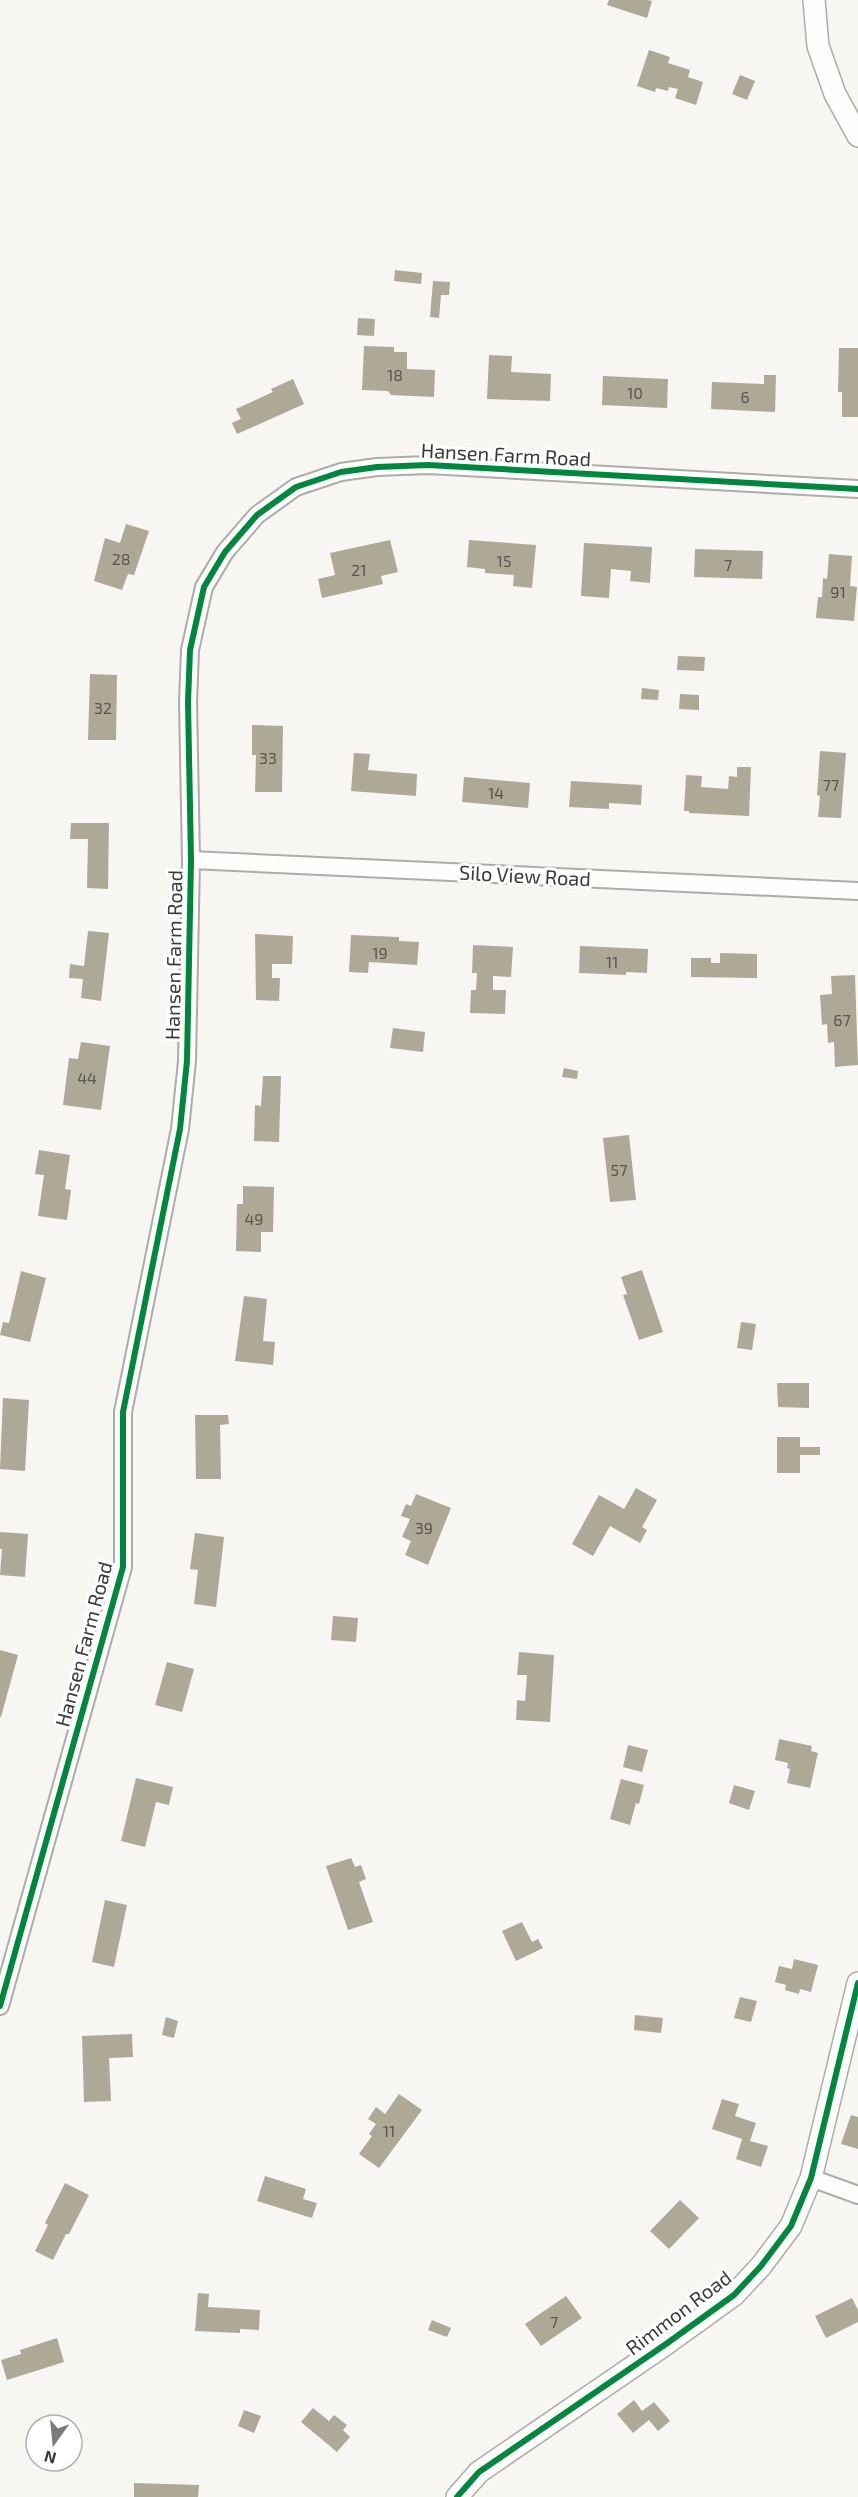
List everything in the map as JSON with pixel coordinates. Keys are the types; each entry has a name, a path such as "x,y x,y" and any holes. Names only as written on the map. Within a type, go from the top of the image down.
{"street":[{"path":"814,0 818,46 835,94 858,136"},
{"name":"Hansen Farm Road","path":"0,2006 123,1567 123,1412 180,1129 187,1062 191,860 188,702 190,650 204,587 225,552 257,515 297,487 341,472 377,466 428,465 858,489"},
{"name":"Silo View Road","path":"191,860 858,891"},
{"name":"Rimmon Road","path":"457,2497 479,2472 654,2353 734,2295 761,2266 791,2226 811,2178 858,1983"},
{"path":"811,2178 858,2195"}],"building":[{"path":"609,0 652,1 647,18 607,5"},
{"path":"649,50 670,57 668,63 690,70 688,77 703,82 696,105 675,98 678,89 669,87 668,91 656,88 655,92 637,86"},
{"path":"740,75 755,81 747,100 732,94"},
{"path":"395,270 422,273 421,284 394,281"},
{"path":"433,281 450,282 449,295 441,295 439,318 430,317"},
{"path":"358,318 375,319 374,336 357,335"},
{"path":"364,346 394,347 394,352 407,352 407,369 435,370 434,397 391,395 388,391 362,390"},
{"path":"839,348 858,348 858,417 842,417 842,392 838,392"},
{"path":"489,355 512,356 511,372 551,374 550,401 487,399"},
{"path":"764,375 776,375 775,412 711,409 712,382 764,384"},
{"path":"603,376 668,379 667,408 602,405"},
{"path":"293,379 304,404 237,434 232,423 241,419 236,409 273,392 271,389"},
{"path":"126,524 149,531 134,575 128,574 122,590 94,581 105,538 120,543"},
{"path":"390,540 398,572 381,576 383,584 322,598 318,579 335,575 330,553"},
{"path":"469,540 536,545 532,588 513,586 514,575 485,573 485,569 467,567"},
{"path":"584,543 652,547 650,583 630,581 631,571 611,569 609,598 581,596"},
{"path":"695,549 763,551 762,579 694,577"},
{"path":"829,554 852,556 850,586 857,587 854,621 816,618 818,597 822,597 823,578 827,579"},
{"path":"678,656 705,657 704,671 677,670"},
{"path":"90,674 117,675 116,740 88,740"},
{"path":"642,688 659,690 658,700 641,699"},
{"path":"680,694 699,695 699,710 679,709"},
{"path":"252,725 283,726 282,792 255,792 256,755 252,755"},
{"path":"820,751 846,753 841,818 818,817"},
{"path":"354,753 370,754 368,770 417,774 416,796 351,791"},
{"path":"737,767 751,767 749,816 684,811 686,775 702,776 701,787 728,789 729,776 737,777"},
{"path":"464,777 530,783 528,808 462,802"},
{"path":"571,781 642,785 641,805 609,803 609,809 569,807"},
{"path":"71,823 109,823 108,889 87,888 88,839 70,839"},
{"path":"88,931 109,933 101,1001 81,998 83,979 69,978 70,964 84,966"},
{"path":"255,934 293,936 292,964 272,964 272,978 280,978 279,1001 256,1000"},
{"path":"351,935 399,937 399,941 419,942 417,965 369,962 368,973 349,972"},
{"path":"473,945 513,947 511,977 493,976 493,990 506,990 505,1014 470,1013 471,990 476,990 477,973 472,973"},
{"path":"580,946 648,949 647,973 626,972 626,975 579,973"},
{"path":"720,953 757,954 757,978 691,977 691,958 711,958 711,963 720,963"},
{"path":"855,975 858,1065 835,1067 834,1042 828,1043 827,1024 822,1025 820,995 832,994 831,976"},
{"path":"393,1028 425,1032 423,1052 390,1048"},
{"path":"81,1042 110,1046 101,1110 63,1105 69,1058 78,1059"},
{"path":"564,1068 578,1071 577,1079 562,1077"},
{"path":"263,1076 281,1076 279,1142 254,1141 255,1105 261,1106"},
{"path":"629,1135 636,1200 610,1202 603,1138"},
{"path":"39,1150 70,1155 65,1189 71,1190 67,1220 38,1216 44,1175 35,1174"},
{"path":"243,1186 274,1187 273,1232 261,1232 261,1252 236,1251 237,1204 243,1204"},
{"path":"642,1270 663,1332 639,1340 623,1295 627,1294 621,1277"},
{"path":"21,1271 46,1278 30,1342 0,1335 3,1322 9,1323"},
{"path":"244,1296 267,1299 263,1341 275,1342 273,1365 235,1361"},
{"path":"741,1322 756,1324 752,1350 737,1348"},
{"path":"777,1383 809,1383 809,1408 778,1407"},
{"path":"3,1398 29,1400 25,1471 0,1469"},
{"path":"195,1415 228,1415 229,1424 220,1425 221,1479 196,1479"},
{"path":"777,1437 800,1437 800,1447 820,1447 820,1455 800,1455 800,1473 777,1473"},
{"path":"636,1488 657,1500 642,1527 647,1530 640,1543 610,1526 593,1556 572,1544 599,1495 624,1509"},
{"path":"416,1494 451,1508 428,1565 405,1555 411,1541 402,1537 410,1519 401,1516 406,1504 411,1506"},
{"path":"0,1532 28,1534 25,1577 0,1575 2,1549 0,1549"},
{"path":"195,1533 224,1537 216,1607 194,1604 198,1570 190,1569"},
{"path":"333,1616 358,1618 356,1642 331,1640"},
{"path":"0,1650 18,1655 1,1717 0,1717"},
{"path":"519,1652 554,1655 550,1722 516,1720 517,1700 525,1701 527,1675 517,1675"},
{"path":"167,1662 194,1669 182,1712 155,1705"},
{"path":"779,1739 812,1746 811,1751 818,1753 810,1788 787,1783 790,1769 787,1768 788,1763 775,1760"},
{"path":"628,1745 648,1750 642,1772 623,1767"},
{"path":"136,1778 173,1787 169,1805 156,1802 145,1847 121,1841"},
{"path":"621,1779 644,1785 630,1825 610,1819"},
{"path":"734,1785 755,1791 749,1810 729,1803"},
{"path":"351,1858 355,1867 361,1865 366,1879 359,1882 373,1922 348,1930 326,1866"},
{"path":"105,1900 127,1905 114,1967 92,1962"},
{"path":"522,1922 532,1942 538,1939 543,1948 516,1961 502,1931"},
{"path":"794,1959 818,1965 811,1992 800,1989 799,1994 785,1990 786,1985 775,1982 779,1966 792,1969"},
{"path":"740,1997 757,2001 751,2022 734,2018"},
{"path":"635,2015 663,2018 661,2033 634,2030"},
{"path":"166,2017 178,2021 174,2038 162,2035"},
{"path":"132,2034 133,2057 109,2058 111,2101 84,2102 82,2036"},
{"path":"399,2094 422,2110 379,2168 359,2154 372,2136 369,2134 376,2124 368,2119 376,2107 385,2114"},
{"path":"722,2099 739,2104 735,2116 756,2123 750,2141 768,2146 761,2167 736,2159 742,2139 712,2129"},
{"path":"851,2115 858,2117 858,2149 841,2144"},
{"path":"265,2176 306,2189 303,2199 317,2203 312,2218 257,2201"},
{"path":"65,2183 89,2195 53,2260 35,2251 48,2225 45,2223"},
{"path":"680,2200 699,2218 669,2249 650,2231"},
{"path":"198,2293 209,2294 208,2307 260,2310 259,2330 240,2329 240,2333 195,2331"},
{"path":"566,2296 582,2318 541,2346 525,2324"},
{"path":"852,2298 858,2310 858,2322 826,2338 815,2316"},
{"path":"432,2320 451,2328 447,2337 428,2330"},
{"path":"57,2338 64,2362 7,2380 1,2360 21,2354 20,2350"},
{"path":"634,2400 642,2411 654,2402 670,2421 658,2431 649,2420 633,2433 617,2414"},
{"path":"313,2408 329,2421 334,2415 347,2425 343,2430 350,2437 337,2452 301,2422"},
{"path":"244,2410 261,2416 254,2433 238,2426"},
{"path":"134,2483 199,2485 198,2497 134,2497"}],"cycle path":[{"path":"0,2006 123,1567 123,1412 180,1129 187,1061 191,860 188,702 190,650 204,587 225,552 257,515 296,487 341,472 377,467 428,465 858,489"},
{"path":"457,2497 479,2472 734,2295 761,2266 791,2226 811,2178 858,1983"}]}
